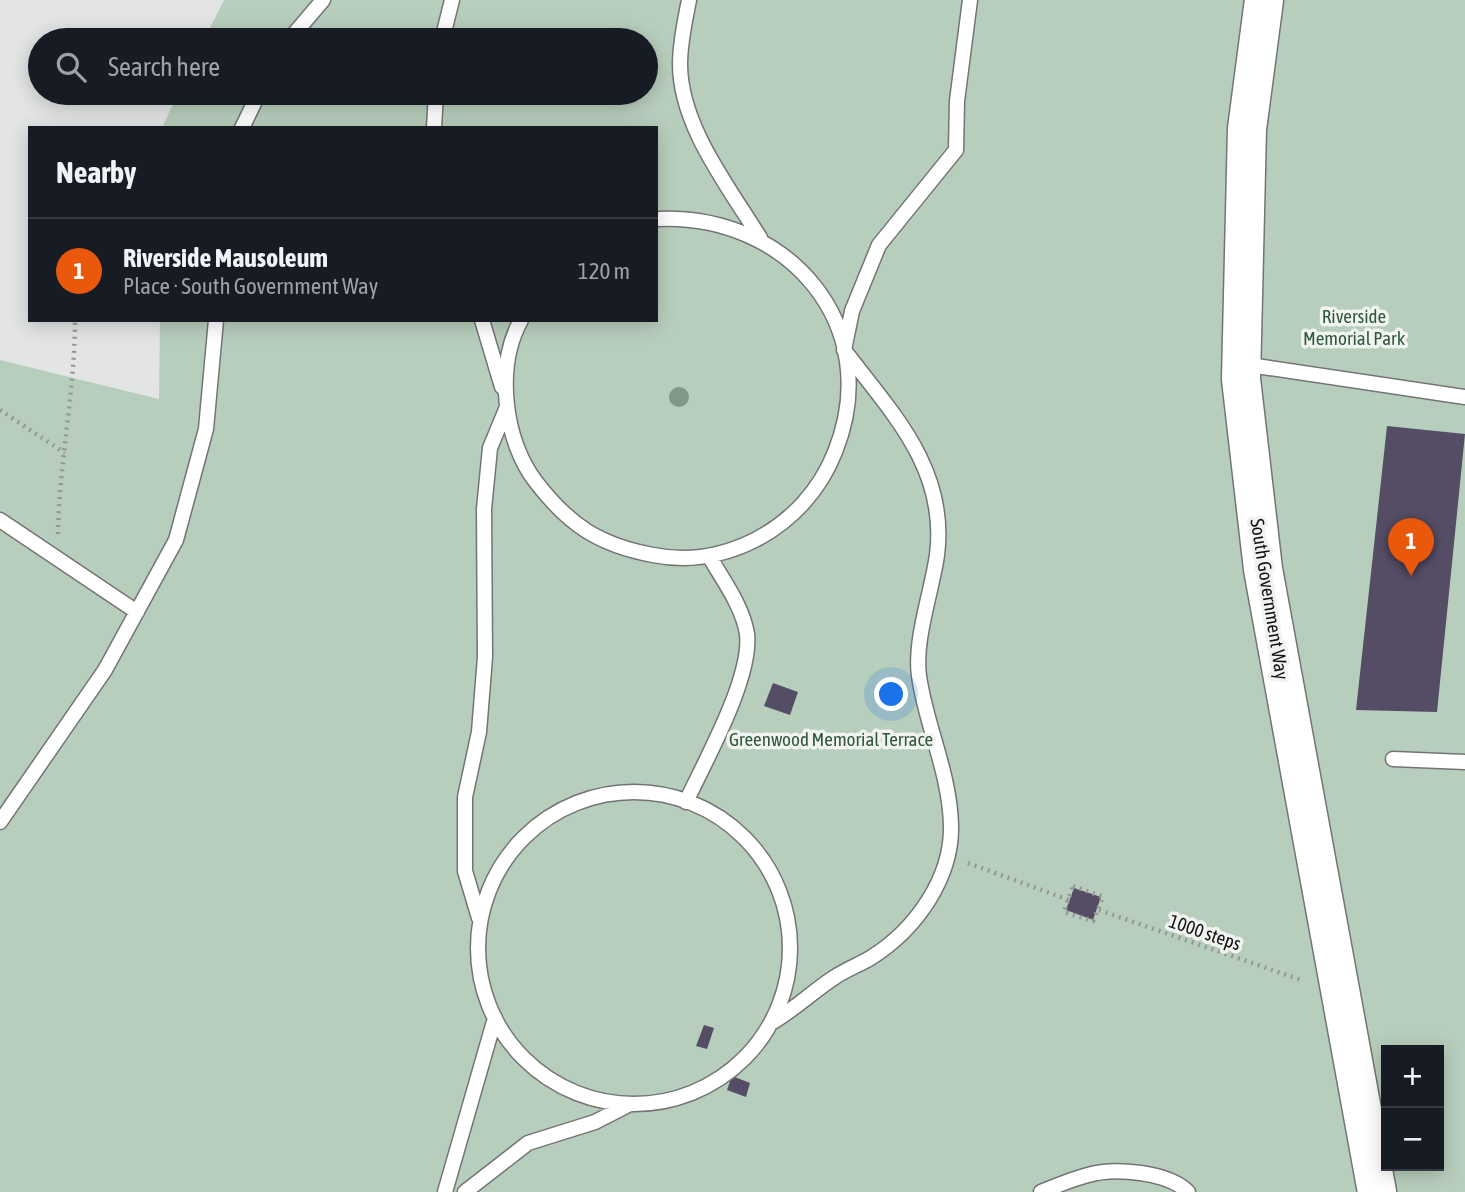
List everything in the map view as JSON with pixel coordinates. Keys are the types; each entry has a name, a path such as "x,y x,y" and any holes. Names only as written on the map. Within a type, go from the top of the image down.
{"main road":[{"name":"South Government Way","path":"1264,0 1247,129 1242,364 1263,569 1377,1192"}],"lane":[{"path":"299,28 323,0"},
{"path":"445,28 452,0"},
{"path":"689,0 680,66 685,95 696,127 760,238"},
{"path":"483,322 515,442 530,474 555,507 587,533 620,549 672,559 709,556 738,548 773,531 796,512 826,474 845,427 849,399 845,350 852,311 879,245 956,150 957,101 970,0"},
{"path":"243,126 253,105"},
{"path":"434,126 435,105"},
{"path":"658,219 683,218 730,226 760,238 783,253 812,282 829,309 845,350 902,422 935,492 937,553 925,613 919,674 942,760 951,826 948,855 937,885 921,913 874,956 834,977 793,1010 771,1023"},
{"path":"0,822 105,670 176,540 206,429 216,322"},
{"path":"480,919 465,871 466,797 480,732 485,657 484,509 490,449 507,406 508,364 520,322"},
{"path":"1242,364 1465,397"},
{"path":"0,520 58,556 137,612"},
{"path":"686,802 741,677 747,636 738,608 709,556"},
{"path":"1393,759 1465,762"},
{"path":"639,792 686,802 711,812 741,835 770,871 782,897 789,924 787,980 771,1023 749,1055 704,1088 678,1098 630,1104 586,1097 551,1082 522,1058 495,1018 484,995 477,958 480,919 490,885 509,853 535,827 567,807 602,795 639,792"},
{"path":"445,1192 495,1018"},
{"path":"465,1192 528,1143 595,1122 630,1104"},
{"path":"1041,1192 1090,1174 1149,1173 1179,1182 1188,1192"}],"path":[{"path":"58,556 59,488 65,453 75,322"},
{"path":"0,410 65,453"},
{"path":"948,855 1068,900"},
{"path":"1075,886 1103,897 1099,910 1095,919 1089,921 1064,912 1075,886"},
{"name":"1000 steps","path":"1099,910 1302,981"}],"green space":[{"name":"Greenwood Memorial Terrace","path":"224,0 1465,0 1465,1192 0,1192 0,360 159,399 160,322 658,322 658,126 163,126 173,105 658,105 658,28 210,28"}],"building":[{"path":"1387,426 1465,434 1437,712 1356,710"},
{"path":"773,683 798,692 790,715 764,706"},
{"path":"1074,888 1101,897 1093,920 1066,910"},
{"path":"704,1025 714,1028 707,1049 696,1046"},
{"path":"732,1076 750,1083 746,1097 727,1090"}],"place":[{"name":"Riverside Mausoleum","path":"1411,576"}],"park label":[{"name":"Riverside Memorial Park","path":"1354,327"}]}
